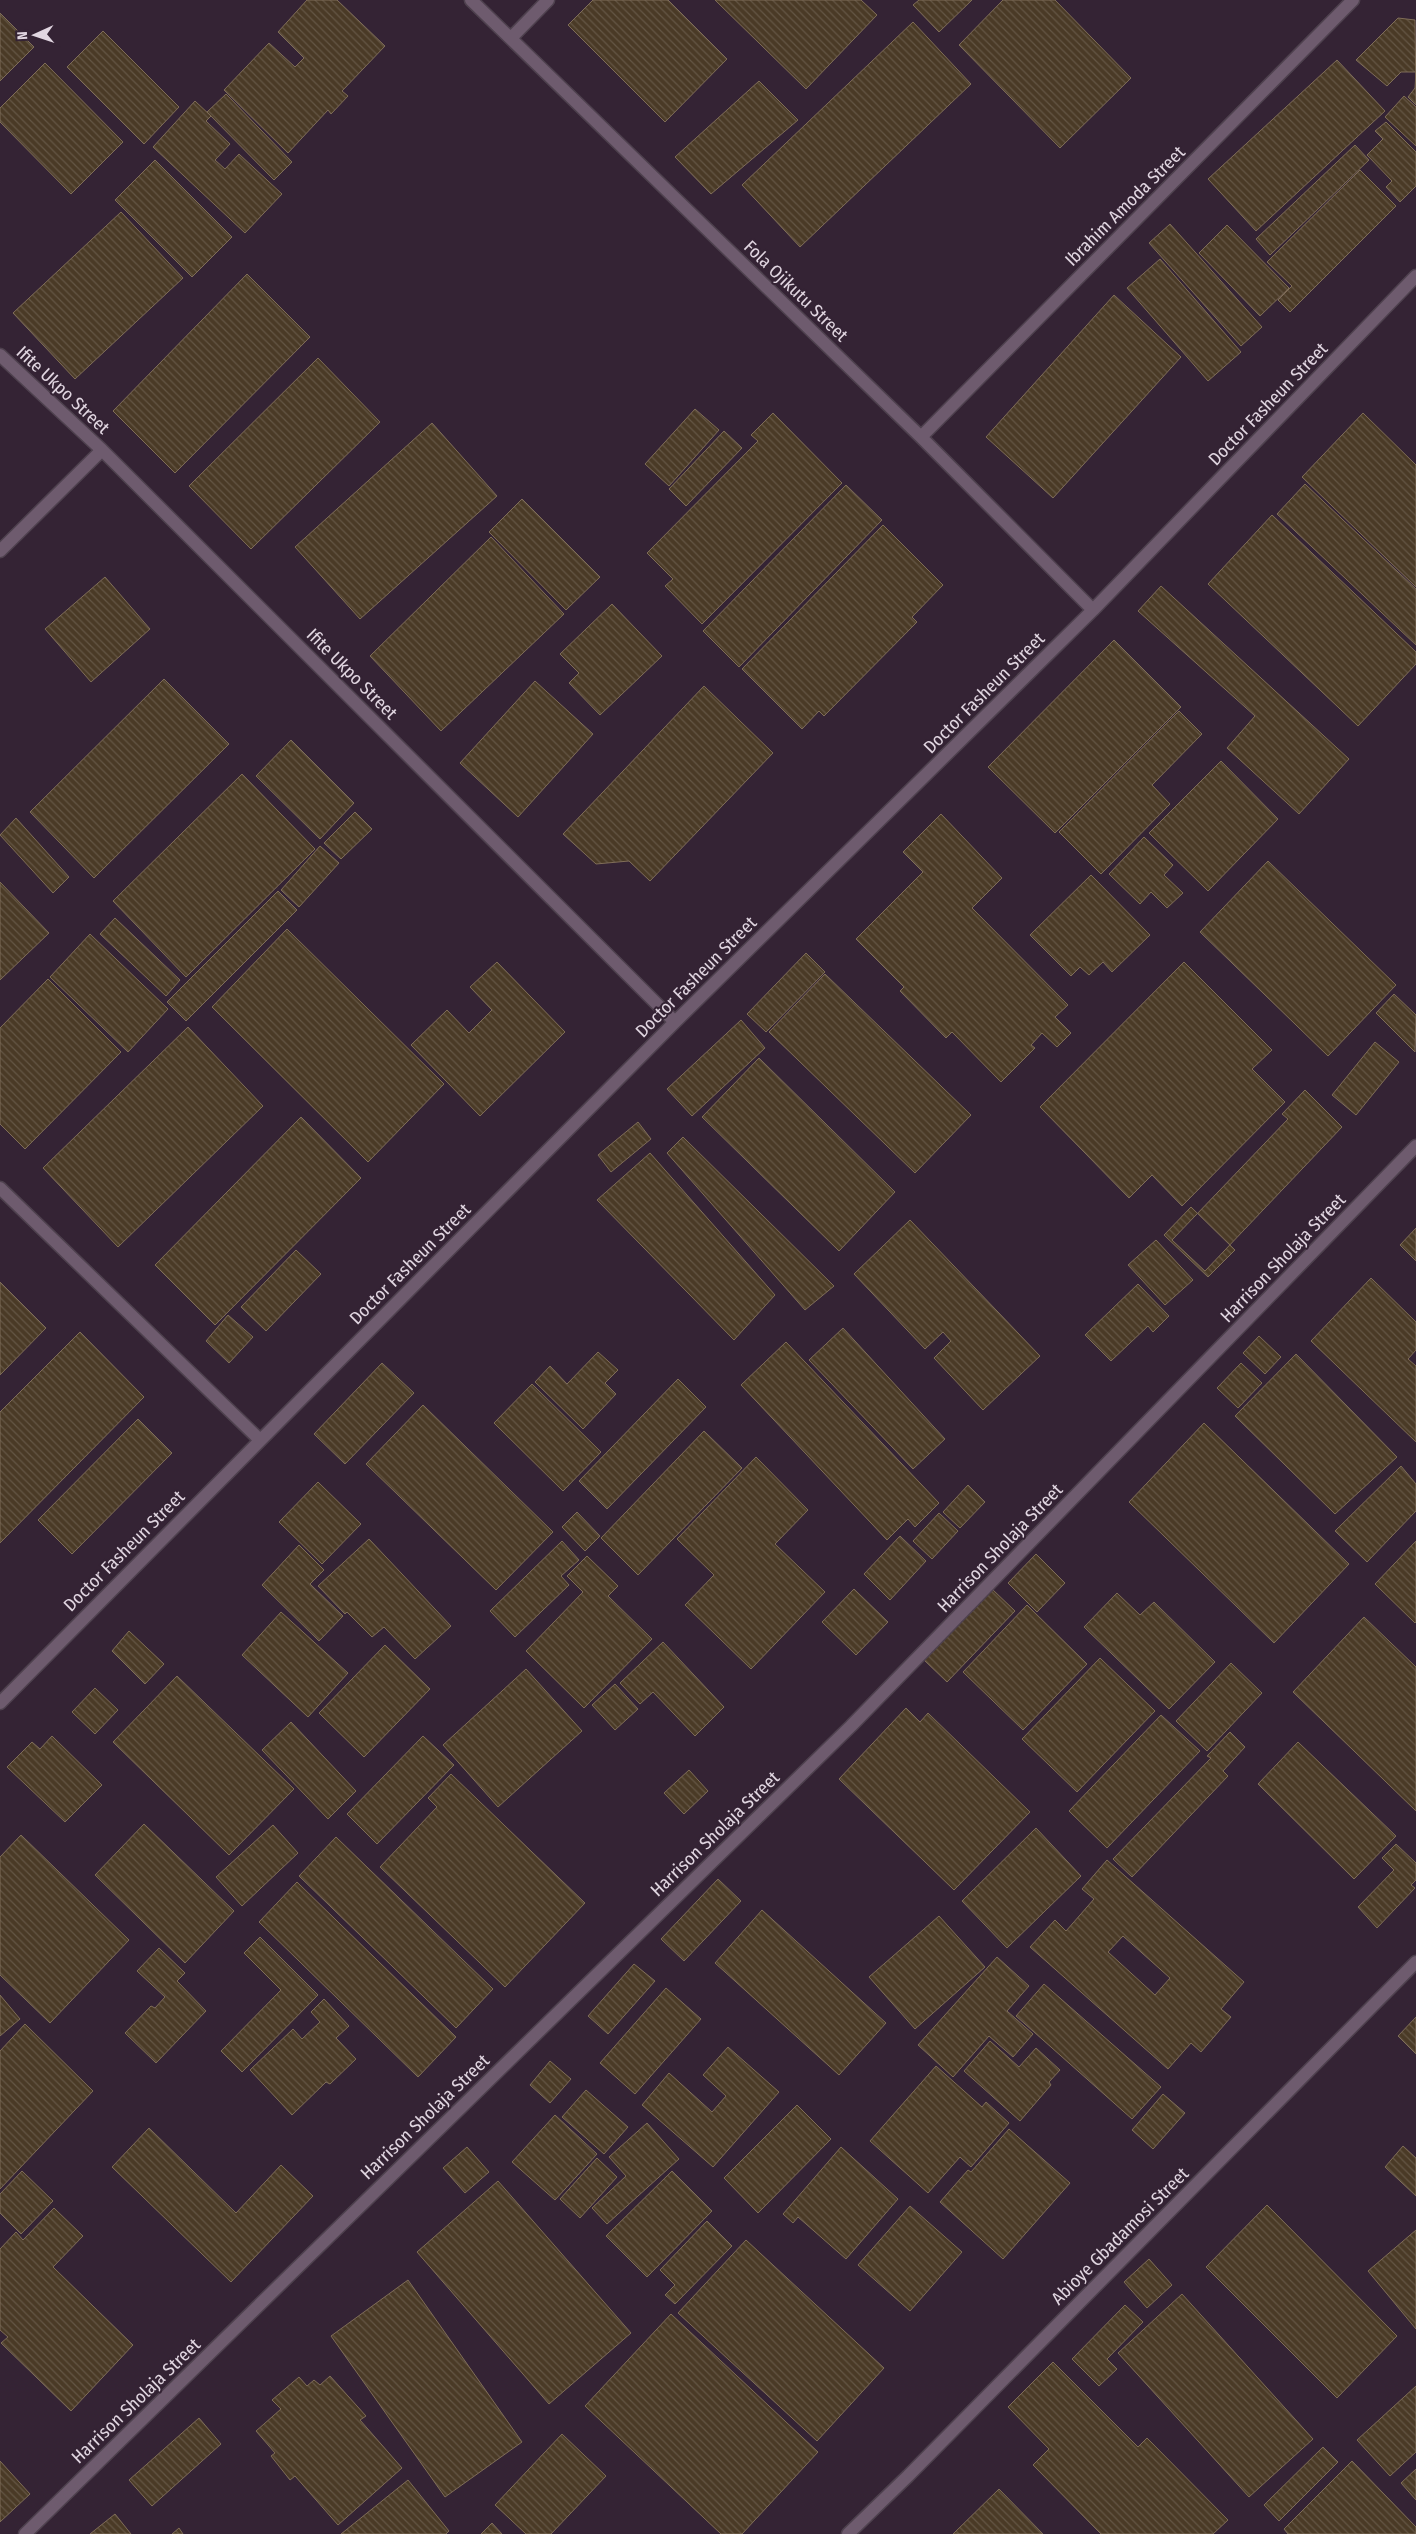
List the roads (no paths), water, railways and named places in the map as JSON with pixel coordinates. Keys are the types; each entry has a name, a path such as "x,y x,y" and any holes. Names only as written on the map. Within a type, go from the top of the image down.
{"street":[{"name":"Fola Ojikutu Street","path":"471,0 921,437 1093,610"},
{"path":"511,38 548,0"},
{"name":"Ibrahim Amoda Street","path":"921,437 1353,0"},
{"name":"Doctor Fasheun Street","path":"0,1703 259,1439 675,1022 1093,610 1416,276"},
{"name":"Ifite Ukpo Street","path":"0,355 102,450 675,1022"},
{"path":"0,551 102,450"},
{"name":"Harrison Sholaja Street","path":"24,2534 851,1726 1416,1146"},
{"path":"0,1188 259,1439"},
{"name":"Abioye Gbadamosi Street","path":"848,2534 915,2469 1416,1962"}]}
